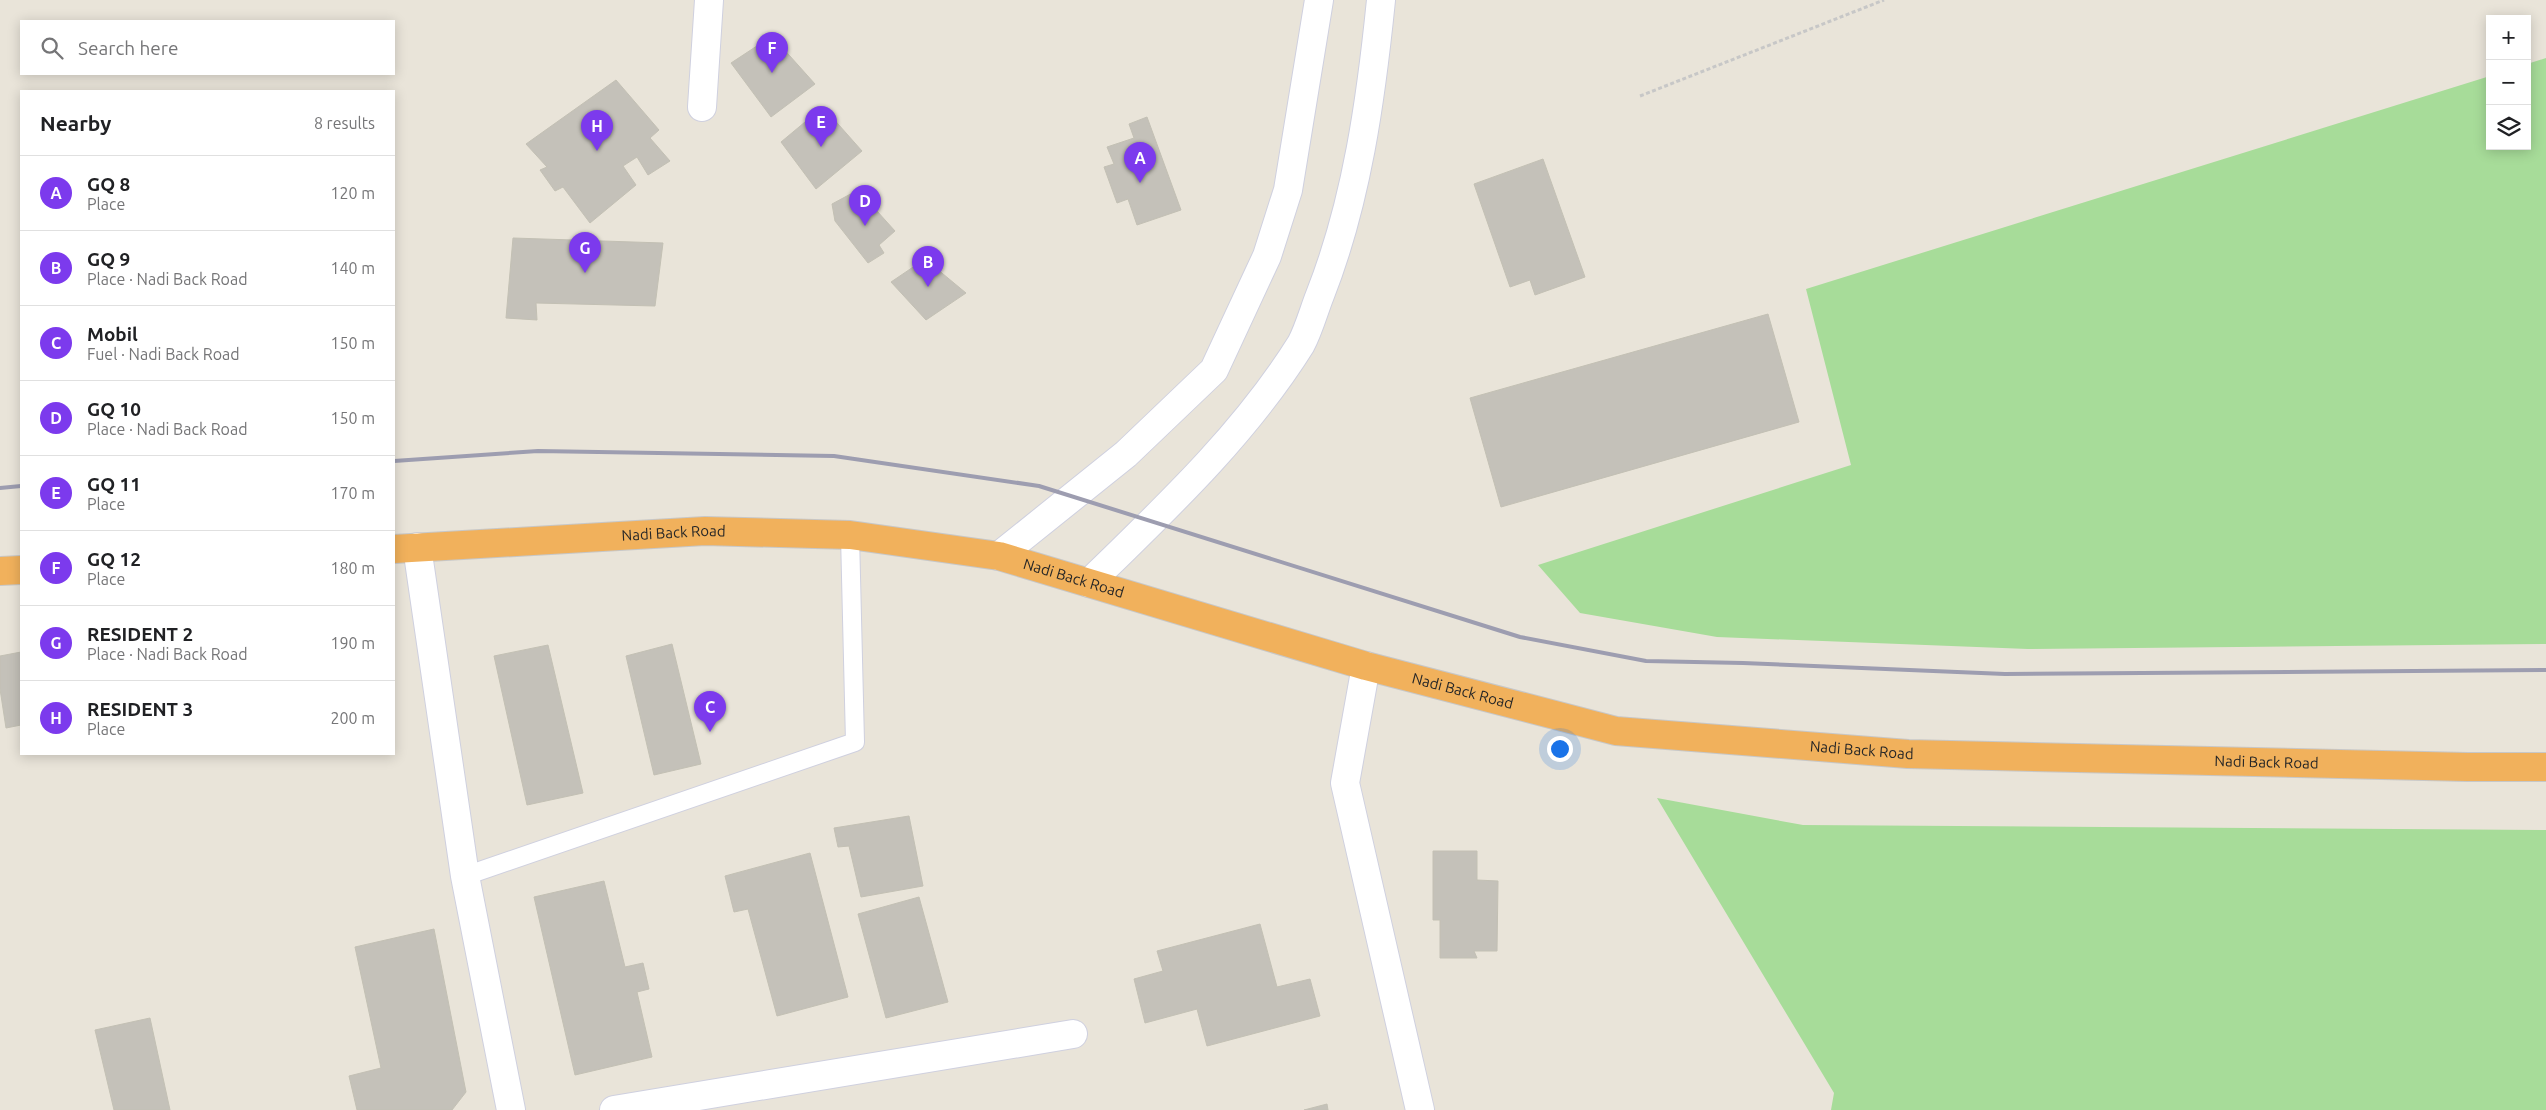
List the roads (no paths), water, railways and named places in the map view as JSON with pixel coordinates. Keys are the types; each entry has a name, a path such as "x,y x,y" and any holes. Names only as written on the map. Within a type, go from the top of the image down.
{"highway":[{"name":"Nadi Back Road","path":"405,548 705,532 850,535 999,556 1366,666 1616,731 1908,754 2467,767 2546,766"},
{"path":"0,571 20,570"}],"street":[{"path":"702,107 709,0"},
{"path":"999,556 1126,454 1214,370 1267,256 1288,190 1319,0"},
{"path":"1088,583 1186,488 1252,412 1302,342 1326,278 1347,208 1372,91 1381,0"},
{"path":"405,548 465,876 512,1110"},
{"path":"1366,666 1346,782 1420,1110"},
{"path":"614,1110 1073,1034"}],"lane":[{"path":"465,876 855,742 850,535"}],"railway":[{"path":"395,461 538,451 834,456 1039,486 1520,637 1646,661 1743,663 2005,674 2546,670"},
{"path":"0,488 20,486"}],"place":[{"name":"GQ 12","path":"772,73"},
{"name":"GQ 11","path":"821,147"},
{"name":"RESIDENT 3","path":"597,151"},
{"name":"GQ 8","path":"1140,183"},
{"name":"GQ 10","path":"865,226"},
{"name":"RESIDENT 2","path":"585,273"},
{"name":"GQ 9","path":"928,287"},
{"name":"Mobil","path":"710,732"}]}
